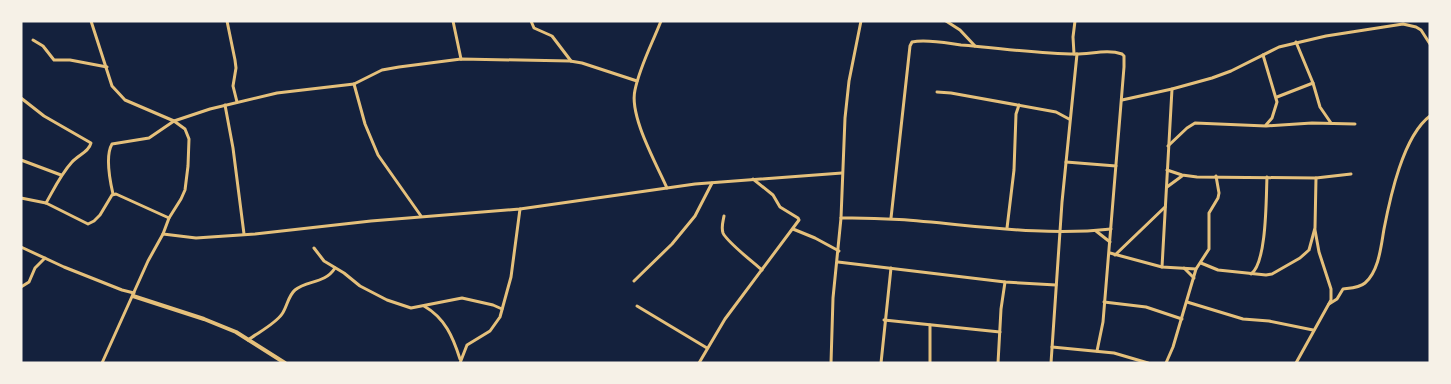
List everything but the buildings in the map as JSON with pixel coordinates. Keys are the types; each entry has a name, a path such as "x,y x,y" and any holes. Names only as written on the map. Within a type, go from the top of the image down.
{"street":[{"path":"91,21 112,86 125,100 174,120 188,133 188,166 182,199 169,218 163,234 148,260 102,363"},
{"path":"227,21 236,68 233,86 237,102"},
{"path":"453,21 461,59"},
{"path":"531,21 534,28 552,36 572,62"},
{"path":"661,21 637,81 634,100 639,125 668,188"},
{"path":"831,363 833,298 839,251 842,173 849,81 861,21"},
{"path":"946,21 960,30 976,46"},
{"path":"1050,363 1066,162 1074,97 1075,54 1073,37 1075,21"},
{"path":"1122,100 1172,89 1231,72 1280,47 1326,36 1403,24 1421,30 1430,44"},
{"path":"33,40 42,46 54,60 70,60 107,67"},
{"path":"891,218 900,121 912,42 976,46 1038,53 1075,54 1106,52 1119,53 1124,56 1122,100 1110,229 1110,253 1103,322 1097,351"},
{"path":"1296,42 1313,83 1320,107 1331,124"},
{"path":"1263,55 1276,97 1275,111 1266,126"},
{"path":"21,198 46,203 88,224 100,216 113,194 109,181 109,148 112,144 149,138 174,120 225,105 277,93 354,84 382,70 461,59 572,62 637,81"},
{"path":"1276,97 1313,83"},
{"path":"354,84 365,124 378,155 421,216"},
{"path":"1162,267 1168,146 1172,118 1172,89"},
{"path":"937,92 1019,105 1058,113 1070,119"},
{"path":"21,98 44,116 91,143 89,148 76,158 61,175 46,203"},
{"path":"225,105 233,148 244,234"},
{"path":"1007,228 1014,170 1016,114 1019,105"},
{"path":"1329,304 1337,299 1343,289 1364,285 1372,276 1380,250 1397,174 1412,138 1419,126 1430,116"},
{"path":"1168,146 1195,123 1266,126 1355,124"},
{"path":"21,160 61,175"},
{"path":"1066,162 1116,166"},
{"path":"1167,170 1182,175 1216,176 1316,178 1351,174"},
{"path":"163,234 196,238 244,234 421,216 520,209 712,182 842,173"},
{"path":"1166,187 1182,175"},
{"path":"1166,363 1182,319 1196,269 1210,245 1209,212 1219,195 1216,176"},
{"path":"1250,274 1255,270 1262,249 1267,177"},
{"path":"699,363 706,348 725,319 799,220 780,207 773,195 753,178"},
{"path":"1296,363 1329,304 1331,289 1319,252 1315,228 1316,178"},
{"path":"634,281 672,244 695,216 712,182"},
{"path":"113,194 118,194 169,218"},
{"path":"1115,255 1166,207"},
{"path":"460,361 467,345 490,332 500,317 511,276 520,209"},
{"path":"724,216 723,233 728,240 762,270"},
{"path":"841,218 891,218 1061,231 1110,229"},
{"path":"1201,263 1218,270 1269,275 1300,258 1309,250 1315,228"},
{"path":"793,229 839,251"},
{"path":"1096,231 1110,242"},
{"path":"21,247 116,288 236,332 284,362"},
{"path":"314,248 324,261 360,286 387,300 411,308 462,298 493,305 502,310"},
{"path":"1110,253 1162,267 1196,269"},
{"path":"21,287 29,282 35,268 45,258"},
{"path":"838,262 1005,282 1056,285"},
{"path":"248,340 279,317 296,289 323,279 335,268"},
{"path":"880,363 891,268"},
{"path":"1184,268 1194,278"},
{"path":"998,363 1005,282"},
{"path":"1104,302 1146,307 1182,319"},
{"path":"1187,302 1242,319 1269,321 1314,330"},
{"path":"424,306 440,317 454,340 460,361"},
{"path":"637,306 706,348"},
{"path":"884,320 1000,332"},
{"path":"930,324 930,363"},
{"path":"1052,347 1097,351 1148,363"}]}
